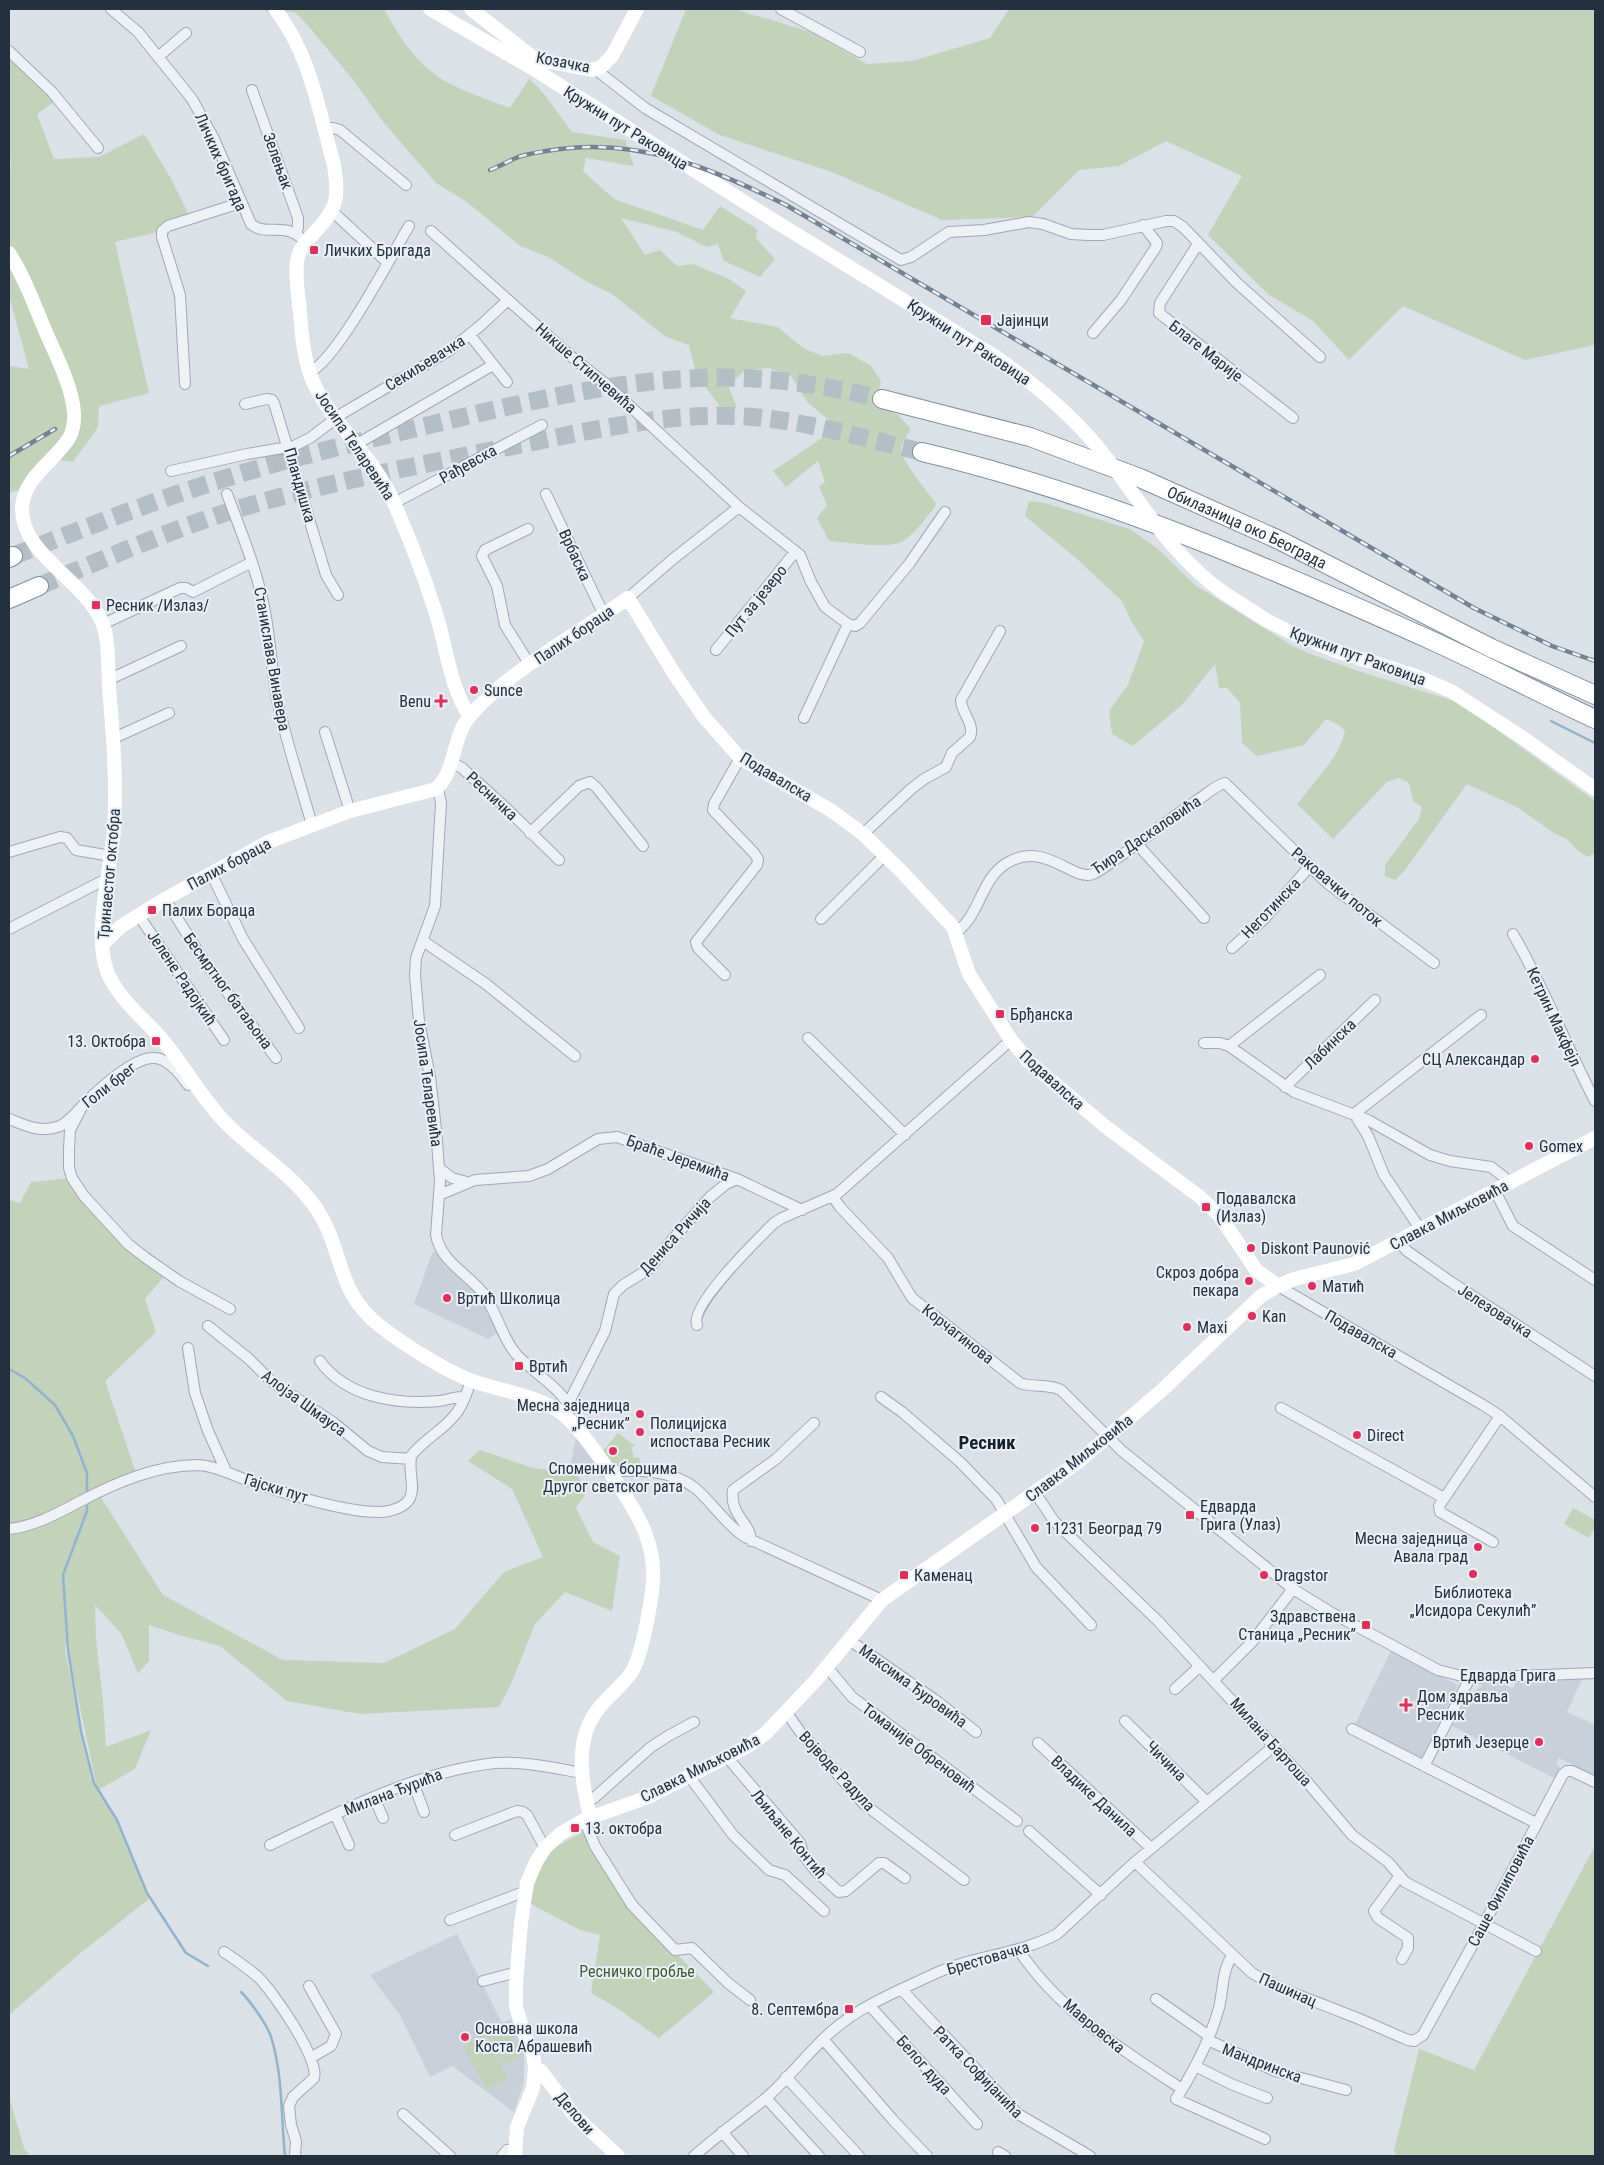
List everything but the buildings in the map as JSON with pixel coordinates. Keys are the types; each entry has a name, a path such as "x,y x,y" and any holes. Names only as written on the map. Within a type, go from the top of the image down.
{"highway":[{"name":"Обилазница око Београда","path":"882,399 1022,435 1060,447 1140,478 1279,540 1491,648 1595,696"},
{"name":"Обилазница око Београда","path":"922,452 987,468 1050,487 1239,558 1435,643 1595,719"},
{"path":"9,599 39,586"}],"street":[{"name":"Личких бригада","path":"112,9 138,32 192,99 208,125 247,220 254,227 300,238"},
{"path":"275,9 290,28 299,46 324,128 334,165 336,181 336,195 332,212 388,262"},
{"name":"Кружни пут Раковица","path":"430,9 537,71 766,216 996,357 1039,388 1106,456 1167,540 1188,564 1221,591 1266,620 1292,633 1336,651 1412,675 1451,691 1515,732 1595,789"},
{"name":"Козачка","path":"471,9 534,59 583,69 595,69 606,63 612,56 637,9"},
{"path":"781,9 860,52"},
{"path":"158,57 186,33"},
{"path":"9,51 52,92 98,148"},
{"path":"595,69 653,113 901,260 911,257 943,236 957,231 984,230 1029,222 1043,224 1071,234 1096,236 1143,225 1174,221 1183,227 1237,283 1320,357"},
{"name":"Зелењак","path":"252,90 298,218 300,238"},
{"path":"324,128 340,130 406,185"},
{"path":"185,384 180,295 162,237 162,231 168,226 240,203"},
{"name":"Јосипа Теларевића","path":"332,212 300,238 297,267 304,349 310,372 322,398 384,482 425,582 458,695 470,716"},
{"path":"1093,333 1131,286 1156,247 1157,243 1143,225"},
{"path":"310,372 321,365 331,352 362,306 409,226"},
{"name":"Никше Стипчевића","path":"431,231 573,358 606,384 739,507"},
{"name":"Благе Марије","path":"1198,244 1160,303 1160,315 1293,418"},
{"name":"Тринаестог октобра","path":"9,253 27,286 60,363 69,387 74,413 72,432 68,440 33,480 27,491 22,510 26,526 41,552 84,593 103,624 108,652 108,680 114,738 115,808 103,918 105,964 112,982 179,1060 202,1096 227,1126 290,1177 317,1208 327,1225 345,1282 361,1309 389,1333 439,1364 471,1380 533,1398 567,1411 608,1471 647,1536 653,1565 653,1586 635,1667 590,1720 584,1744 582,1773 587,1802 587,1818"},
{"name":"Секиљевачка","path":"170,471 289,447 310,438 336,418 434,360 470,335 508,300"},
{"path":"470,335 507,382"},
{"path":"357,444 493,365"},
{"name":"Пландишка","path":"246,404 267,399 272,400 289,447 326,575 338,595"},
{"name":"Рађевска","path":"394,504 542,425"},
{"name":"Станислава Винавера","path":"227,494 259,586 266,618 279,708 312,825"},
{"name":"Врбаска","path":"546,494 604,615"},
{"path":"739,507 802,557 811,582 825,607 848,624 855,626 860,623 909,564 945,512"},
{"name":"Палих бораца","path":"103,944 120,927 164,899 268,842 350,811 438,788 445,778 461,730 470,716 499,689 530,665 628,598 673,559 739,507"},
{"path":"528,529 485,550 482,556 497,586 505,625 530,665"},
{"name":"Пут за језеро","path":"716,650 796,552"},
{"path":"103,624 182,588 193,592 252,562"},
{"name":"Подавалска","path":"628,598 675,675 704,716 740,758 761,772 815,800 863,834 939,909 956,932 968,974 1011,1040 1028,1061 1070,1098 1212,1207 1225,1222 1256,1270 1278,1286 1456,1388 1500,1416 1595,1497"},
{"path":"804,718 848,624"},
{"path":"863,834 924,779 946,767 952,753 970,737 971,726 962,707 961,700 1000,631"},
{"path":"108,680 181,646"},
{"path":"114,738 169,713"},
{"path":"326,732 350,811"},
{"path":"725,975 698,948 696,942 757,865 758,859 754,853 713,810 714,804 740,758"},
{"name":"Ресничка","path":"451,762 469,775 559,860"},
{"name":"Ресничка","path":"530,833 579,786 590,782 597,788 643,846"},
{"name":"Ћира Даскаловића","path":"956,932 969,921 993,875 1013,860 1029,856 1044,858 1053,860 1078,873 1093,874 1184,809 1225,783"},
{"name":"Раковачки поток","path":"1225,783 1327,883 1434,964"},
{"name":"Јосипа Теларевића","path":"438,788 441,798 435,901 416,963 419,1020 434,1098 440,1168 436,1235 440,1249 483,1294 515,1352 567,1411"},
{"path":"9,852 60,837 66,838 76,850 111,856"},
{"path":"1137,844 1204,918"},
{"path":"821,918 885,855"},
{"name":"Неготинска","path":"1232,948 1265,918 1309,867"},
{"path":"211,873 243,939 299,1028"},
{"path":"9,929 108,878"},
{"name":"Бесмртног батаљона","path":"164,899 204,961 276,1058"},
{"name":"Јелене Радојкић","path":"139,916 224,1040"},
{"path":"103,918 109,925 120,927"},
{"name":"Кетрин Макфејл","path":"1513,934 1537,978 1579,1072 1595,1100"},
{"path":"423,940 486,984 575,1056"},
{"path":"1229,1046 1320,975"},
{"name":"Лабинска","path":"1284,1087 1375,1000"},
{"path":"1354,1114 1481,1015"},
{"path":"808,1038 905,1135"},
{"path":"698,1325 697,1316 711,1292 727,1272 777,1220 833,1196 855,1179 1011,1040"},
{"path":"1204,1043 1220,1043 1229,1046 1284,1087 1305,1097 1354,1114 1384,1128 1430,1155 1450,1161 1491,1168 1504,1177 1509,1184"},
{"name":"Голи брег","path":"9,1119 35,1129 60,1126 135,1063 154,1057 163,1060 173,1068 194,1093 202,1096"},
{"path":"83,1105 70,1130 69,1168 72,1178 84,1196 128,1244 146,1258 179,1281 230,1309"},
{"path":"1354,1114 1368,1136 1384,1175 1421,1230"},
{"name":"Браће Јеремића","path":"439,1195 467,1182 482,1179 529,1176 548,1169 598,1139 617,1137 737,1179 802,1210"},
{"name":"Славка Миљковића","path":"535,2069 533,2054 523,2031 516,2006 517,1972 526,1891 531,1872 545,1848 560,1834 587,1818 648,1797 727,1757 766,1733 827,1667 882,1600 1036,1494 1108,1437 1160,1392 1231,1322 1262,1296 1278,1286 1304,1276 1352,1265 1595,1138"},
{"path":"440,1168 452,1178 467,1182"},
{"name":"Дениса Ричија","path":"567,1411 605,1331 614,1294 623,1285 649,1270 710,1196 726,1184 737,1179"},
{"path":"1495,1191 1514,1226 1595,1280"},
{"name":"Корчагинова","path":"833,1196 840,1207 888,1258 912,1298 1020,1383 1028,1386 1052,1387 1061,1390 1108,1437"},
{"name":"Јелезовачка","path":"1399,1242 1407,1251 1451,1282 1595,1376"},
{"name":"Алојза Шмауса","path":"208,1326 249,1359 272,1382 334,1423 368,1452 382,1457 410,1459"},
{"path":"188,1348 195,1393 208,1431 226,1471"},
{"path":"320,1361 335,1378 348,1387 388,1400 429,1401 465,1397"},
{"path":"410,1459 418,1448 453,1418 465,1397 471,1380"},
{"path":"881,1397 902,1412 960,1462 996,1499 1036,1568 1091,1625"},
{"path":"1281,1408 1444,1498"},
{"path":"1493,1542 1440,1512 1439,1506 1500,1416"},
{"path":"751,1541 751,1536 736,1511 733,1502 733,1490 776,1459 814,1423"},
{"name":"Едварда Грига","path":"1108,1437 1122,1452 1293,1589 1332,1613 1438,1670 1470,1678 1595,1673"},
{"name":"Гајски пут","path":"9,1529 50,1518 104,1490 155,1470 199,1465 226,1471 279,1491 360,1512 390,1510 409,1502 413,1483 410,1459"},
{"path":"608,1471 648,1471 685,1482 694,1488 735,1530 751,1541 882,1600"},
{"name":"Милана Бартоша","path":"1036,1494 1054,1521 1158,1621 1214,1680 1308,1783 1344,1828 1364,1846 1388,1862 1405,1882 1536,1951"},
{"path":"1214,1680 1252,1642 1293,1589"},
{"name":"Максима Ђуровића","path":"849,1640 930,1696 976,1732"},
{"path":"1175,1689 1200,1666"},
{"name":"Томаније Обреновић","path":"827,1667 852,1698 1017,1822"},
{"path":"1424,1766 1470,1678"},
{"name":"Војводе Радула","path":"787,1712 801,1733 864,1804 964,1880"},
{"name":"Чичина","path":"1125,1721 1207,1802"},
{"path":"587,1802 652,1747 694,1722"},
{"path":"1352,1729 1536,1824"},
{"name":"Владике Данила","path":"1038,1743 1151,1848"},
{"name":"Брестовачка","path":"694,2156 766,2098 841,2023 870,2006 952,1966 1042,1942 1056,1934 1151,1848 1274,1746"},
{"name":"Љиљане Контић","path":"727,1757 800,1843 804,1856 815,1870 839,1892 846,1891 879,1863 884,1863 906,1878"},
{"name":"Милана Ђурића","path":"270,1845 374,1797 442,1773 495,1764 537,1766 582,1773"},
{"name":"Саше Филиповића","path":"1419,2039 1566,1772 1575,1772 1595,1782"},
{"path":"689,1776 734,1835 769,1870 786,1875 824,1911"},
{"path":"413,1782 424,1812"},
{"path":"374,1797 383,1818"},
{"path":"455,1835 517,1811 527,1815 545,1848"},
{"path":"336,1814 349,1845"},
{"path":"587,1818 595,1846 632,1905 676,1950 692,1948 728,1983 750,2000"},
{"path":"1029,1830 1101,1895"},
{"name":"Пашинац","path":"1135,1862 1252,1973 1280,1988 1408,2040 1419,2039"},
{"path":"1399,1877 1374,1911 1378,1918 1408,1938 1408,1948 1402,1959"},
{"path":"450,1920 526,1891"},
{"name":"Мавровска","path":"1018,1949 1039,1979 1096,2031 1182,2089"},
{"path":"224,1952 251,1970 265,1985 312,2058 315,2070 314,2078 293,2097 290,2106 290,2125 296,2141 295,2156"},
{"path":"1232,1956 1227,1964 1219,2008 1208,2038 1176,2099 1265,2139"},
{"path":"483,1981 517,1972"},
{"path":"308,1986 336,2034 331,2046 312,2058"},
{"name":"Ратка Софијанића","path":"902,1990 1018,2114 1090,2156"},
{"name":"Мандринска","path":"1156,1999 1208,2038 1275,2071 1346,2090"},
{"name":"Белог дуда","path":"870,2006 977,2124"},
{"path":"823,2039 927,2156"},
{"path":"1195,2066 1231,2084 1267,2098"},
{"path":"510,2154 517,2128 533,2088 535,2069"},
{"name":"Делови","path":"535,2069 541,2071 574,2115 618,2156"},
{"path":"786,2077 859,2156"},
{"path":"766,2098 819,2156"},
{"path":"403,2114 450,2156"},
{"path":"722,2132 743,2156"}],"shaded area":[{"name":"Вртић Школица","path":"438,1251 444,1265 474,1291 483,1304 498,1332 488,1339 414,1304 432,1253"},
{"path":"576,1437 588,1450 606,1478 592,1474 586,1477 571,1463"},
{"name":"Дом здравља Ресник","path":"1391,1651 1458,1685 1421,1759 1354,1726"},
{"name":"Вртић Језерце","path":"1582,1679 1567,1712 1595,1725 1595,1776 1559,1758 1556,1763 1560,1768 1554,1778 1452,1726 1469,1695 1484,1684 1503,1683 1513,1689 1516,1682"},
{"name":"Основна школа Коста Абрашевић","path":"457,1934 502,2023 511,2019 524,2052 524,2082 514,2112 452,2066 430,2077 400,2015 370,1975"}],"green space":[{"path":"264,9 384,9 411,52 433,73 449,83 510,108 529,79 546,97 572,132 625,140 634,166 586,158 583,171 614,199 703,230 720,206 757,229 756,238 775,259 760,277 724,261 718,244 707,247 677,232 621,218 645,255 660,250 677,266 693,264 729,279 746,291 730,318 778,327 803,348 822,356 848,353 871,366 881,381 876,404 898,415 911,429 904,439 901,450 902,455 936,503 935,507 912,534 896,544 877,545 829,541 817,518 827,505 819,486 825,482 818,461 786,487 773,471 822,438 835,425 808,403 791,376 769,368 746,370 728,385 737,408 722,409 696,374 689,345 666,337 612,294 587,282 548,257 520,246 467,202 436,183 384,123 354,81 296,13 285,11 274,18"},
{"path":"686,9 734,9 811,32 867,64 912,61 990,38 1009,9 1595,9 1595,345 1525,360 1403,306 1349,360 1313,321 1269,295 1208,235 1242,176 1166,141 1119,166 1079,170 1032,217 942,220 832,172 720,135 651,96"},
{"path":"9,52 58,99 37,114 54,159 99,157 144,134 170,177 191,219 162,231 115,242 149,393 99,406 98,427 73,462 50,459 29,487 9,493 9,366 29,369 9,295 9,176 11,165 9,150"},
{"path":"1029,501 1045,503 1130,529 1158,549 1195,585 1291,645 1308,653 1460,703 1595,801 1595,853 1587,857 1567,839 1554,833 1517,807 1467,784 1405,870 1395,880 1385,876 1385,865 1419,819 1422,807 1413,801 1409,783 1399,778 1387,782 1333,839 1297,804 1332,760 1345,731 1339,725 1326,719 1304,745 1257,756 1242,743 1240,703 1227,688 1219,688 1215,664 1183,704 1133,746 1112,734 1109,711 1128,685 1144,641 1131,621 1122,601 1076,558 1025,516"},
{"path":"72,1178 117,1233 167,1273 145,1299 156,1332 105,1381 137,1476 98,1493 163,1595 283,1660 384,1663 455,1629 504,1572 543,1557 512,1489 468,1461 480,1450 533,1468 577,1474 586,1493 576,1508 593,1542 620,1556 612,1611 565,1592 535,1624 511,1684 499,1707 360,1714 287,1701 220,1646 149,1625 149,1661 138,1673 121,1633 95,1605 96,1639 106,1747 151,1730 135,1769 98,1790 117,1820 149,1899 78,1955 9,2015 9,1200 20,1203 31,1182","holes":["66,1643 97,1788 91,1778 65,1650"]},
{"path":"618,1433 635,1446 631,1447 634,1458 639,1458 642,1467 612,1466 602,1452"},
{"path":"1573,1508 1595,1520 1595,1527 1589,1538 1564,1524"},
{"name":"Ресничко гробље","path":"585,1831 632,1908 714,1992 659,2038 614,2006 591,1993 600,1935 580,1930 529,1903 532,1888 548,1851"},
{"path":"1595,1846 1595,2156 1397,2156 1394,2151 1419,2049 1474,2070"},
{"path":"506,2027 522,2055 503,2065 488,2037"},
{"path":"483,2035 508,2078 487,2090 463,2046"},
{"path":"9,2096 24,2148 29,2156 9,2156"}],"waterway":[{"path":"1551,721 1595,743"},
{"path":"9,1369 25,1378 55,1405 73,1436 87,1473 87,1490"},
{"path":"87,1506 87,1511 63,1575 68,1650 81,1731 94,1783 117,1820 147,1893 186,1953 208,1966"},
{"path":"241,1992 267,2028 276,2054 285,2156"}],"tunnel":[{"path":"13,556 168,497 270,465 345,445 541,399 622,385 704,378 745,378 814,385 882,399"},
{"path":"39,586 192,524 276,498 406,468 620,425 709,416 762,418 808,425 922,452"}],"railway":[{"path":"490,170 528,154 560,149 620,148 677,160 732,180 786,205 1474,608 1552,646 1595,661"},
{"path":"9,456 55,429"}],"place":[{"name":"Личких Бригада","path":"314,250"},
{"name":"Јајинци","path":"986,320"},
{"name":"Ресник /Излаз/","path":"96,605"},
{"name":"Sunce","path":"474,690"},
{"name":"Benu","path":"441,701"},
{"name":"Палих Бораца","path":"152,910"},
{"name":"Брђанска","path":"1000,1014"},
{"name":"13. Октобра","path":"156,1041"},
{"name":"СЦ Александар","path":"1535,1059"},
{"name":"Gomex","path":"1529,1146"},
{"name":"Подавалска (Излаз)","path":"1206,1207"},
{"name":"Diskont Paunović","path":"1251,1248"},
{"name":"Скроз добра пекара","path":"1249,1281"},
{"name":"Матић","path":"1312,1286"},
{"name":"Вртић Школица","path":"447,1298"},
{"name":"Kan","path":"1252,1316"},
{"name":"Maxi","path":"1187,1327"},
{"name":"Вртић","path":"519,1366"},
{"name":"Месна заједница „Ресник”","path":"640,1414"},
{"name":"Полицијска испостава Ресник","path":"640,1432"},
{"name":"Direct","path":"1357,1435"},
{"name":"Споменик борцима Другог светског рата","path":"613,1451"},
{"name":"Едварда Грига (Улаз)","path":"1190,1515"},
{"name":"11231 Београд 79","path":"1035,1528"},
{"name":"Месна заједница Авала град","path":"1478,1547"},
{"name":"Библиотека „Исидора Секулић”","path":"1473,1574"},
{"name":"Каменац","path":"904,1575"},
{"name":"Dragstor","path":"1264,1575"},
{"name":"Здравствена Станица „Ресник”","path":"1366,1625"},
{"name":"Дом здравља Ресник","path":"1406,1705"},
{"name":"Вртић Језерце","path":"1539,1742"},
{"name":"13. октобра","path":"575,1828"},
{"name":"8. Септембра","path":"849,2009"},
{"name":"Основна школа Коста Абрашевић","path":"465,2037"}],"district":[{"name":"Ресник","path":"987,1442"}]}
